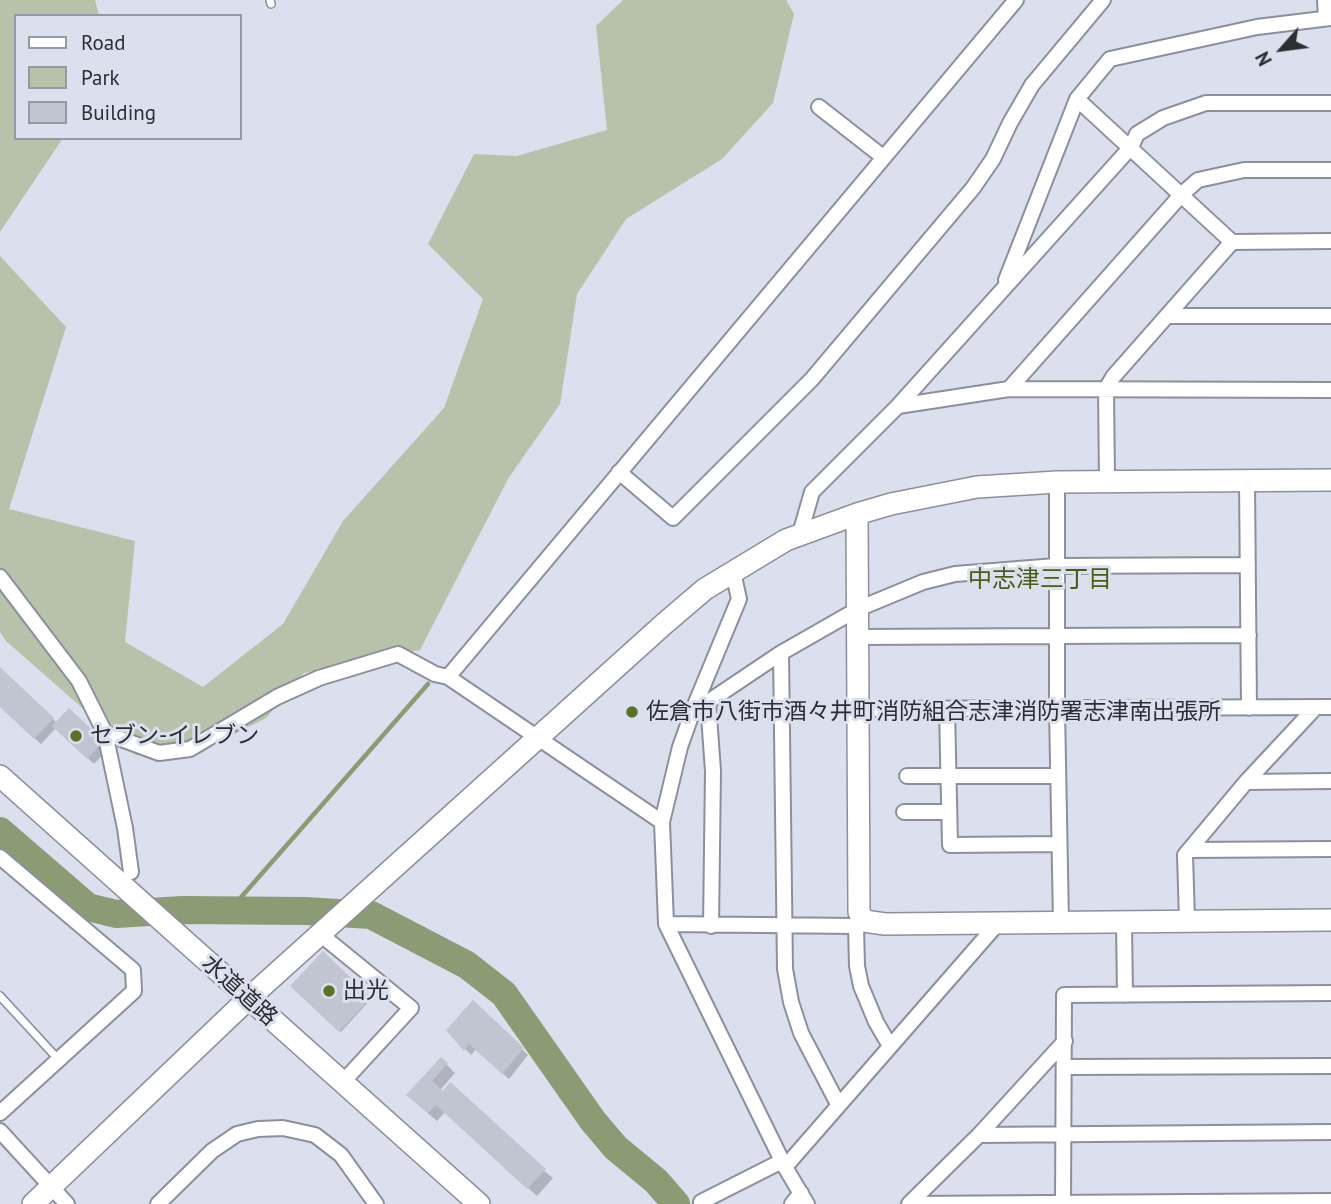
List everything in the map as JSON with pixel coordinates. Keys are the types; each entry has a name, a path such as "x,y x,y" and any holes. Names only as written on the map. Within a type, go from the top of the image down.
{"street":[{"path":"447,677 1016,0"},
{"path":"619,472 673,518 812,379 973,188 993,159 1032,85 1102,0"},
{"path":"1002,289 1077,99 1110,59 1257,27 1328,18 1325,0"},
{"path":"1077,99 1233,242 1331,242"},
{"path":"800,534 812,492 898,407 1131,147 1136,134 1177,112 1206,103 1331,103"},
{"path":"819,107 883,157"},
{"path":"1009,389 1182,194 1198,180 1244,170 1331,170"},
{"path":"1107,481 1106,389 1113,377 1233,242"},
{"path":"1167,316 1331,316"},
{"path":"898,407 1009,389 1331,390"},
{"path":"1247,480 1249,708"},
{"path":"33,1204 248,999 705,589 786,540 857,514 945,492 1010,484 1331,480"},
{"path":"1057,482 1056,636 1061,922"},
{"path":"857,514 860,924 857,966 861,986 890,1046"},
{"path":"701,704 781,653 858,609 923,583 955,575 1056,566 1248,565"},
{"path":"733,572 739,599 701,704 680,747 663,822 666,924 800,1200"},
{"path":"0,577 79,681 105,733 125,828 129,882"},
{"path":"858,637 1248,635"},
{"path":"781,653 785,970 801,1033 838,1104"},
{"path":"105,733 159,753 190,749 277,697 319,678 398,654 435,674 447,677 663,822"},
{"path":"701,704 713,771 711,926"},
{"path":"1187,920 1185,855 1246,782 1316,707"},
{"path":"859,709 1331,708"},
{"path":"947,709 950,845 1059,844"},
{"name":"水道道路","path":"0,776 129,882 162,922 479,1204"},
{"path":"907,776 1058,776"},
{"path":"1246,782 1331,781"},
{"path":"904,812 949,812"},
{"path":"1189,850 1331,849"},
{"path":"0,857 133,970 134,990 0,1113"},
{"path":"666,924 711,926 1331,920"},
{"path":"1124,921 1125,995"},
{"path":"702,1204 701,1202 784,1164 999,922"},
{"path":"320,934 411,1008 342,1083"},
{"path":"1063,1203 1064,995 1331,993"},
{"path":"1065,1041 979,1135 909,1204 1331,1201"},
{"path":"1064,1067 1331,1066"},
{"path":"158,1204 212,1151 237,1134 258,1129 283,1128 315,1135 341,1155 376,1204"},
{"path":"0,1131 68,1204"},
{"path":"979,1135 1331,1132"}],"lane":[{"path":"0,996 59,1060"}],"green space":[{"path":"0,0 95,0 98,14 14,14 14,140 62,140 0,232"},
{"path":"623,0 786,0 794,14 773,103 722,159 626,219 577,294 560,404 508,479 420,650 304,673 266,718 193,755 136,755 6,641 0,632 0,256 66,327 9,509 135,541 125,642 203,687 283,624 343,521 444,408 483,299 428,244 474,154 517,156 607,130 596,26"}],"building":[{"path":"0,667 54,718 34,739 0,707"},
{"path":"69,708 104,741 87,759 52,726"},
{"path":"323,951 371,997 339,1032 290,986"},
{"path":"473,1000 524,1048 502,1074 469,1044 464,1051 446,1030"},
{"path":"441,1057 448,1063 432,1081 443,1091 450,1082 546,1169 527,1189 436,1105 428,1113 406,1095"}],"waterway":[{"path":"229,911 428,684"},
{"path":"0,831 88,907 116,914 183,910 305,911 371,915 467,965 504,994 593,1121 616,1148 656,1181 676,1204"}],"place":[{"name":"佐倉市八街市酒々井町消防組合志津消防署志津南出張所","path":"632,712"},
{"name":"セブン-イレブン","path":"76,736"},
{"name":"出光","path":"329,991"}],"district":[{"name":"中志津三丁目","path":"1040,580"}]}
